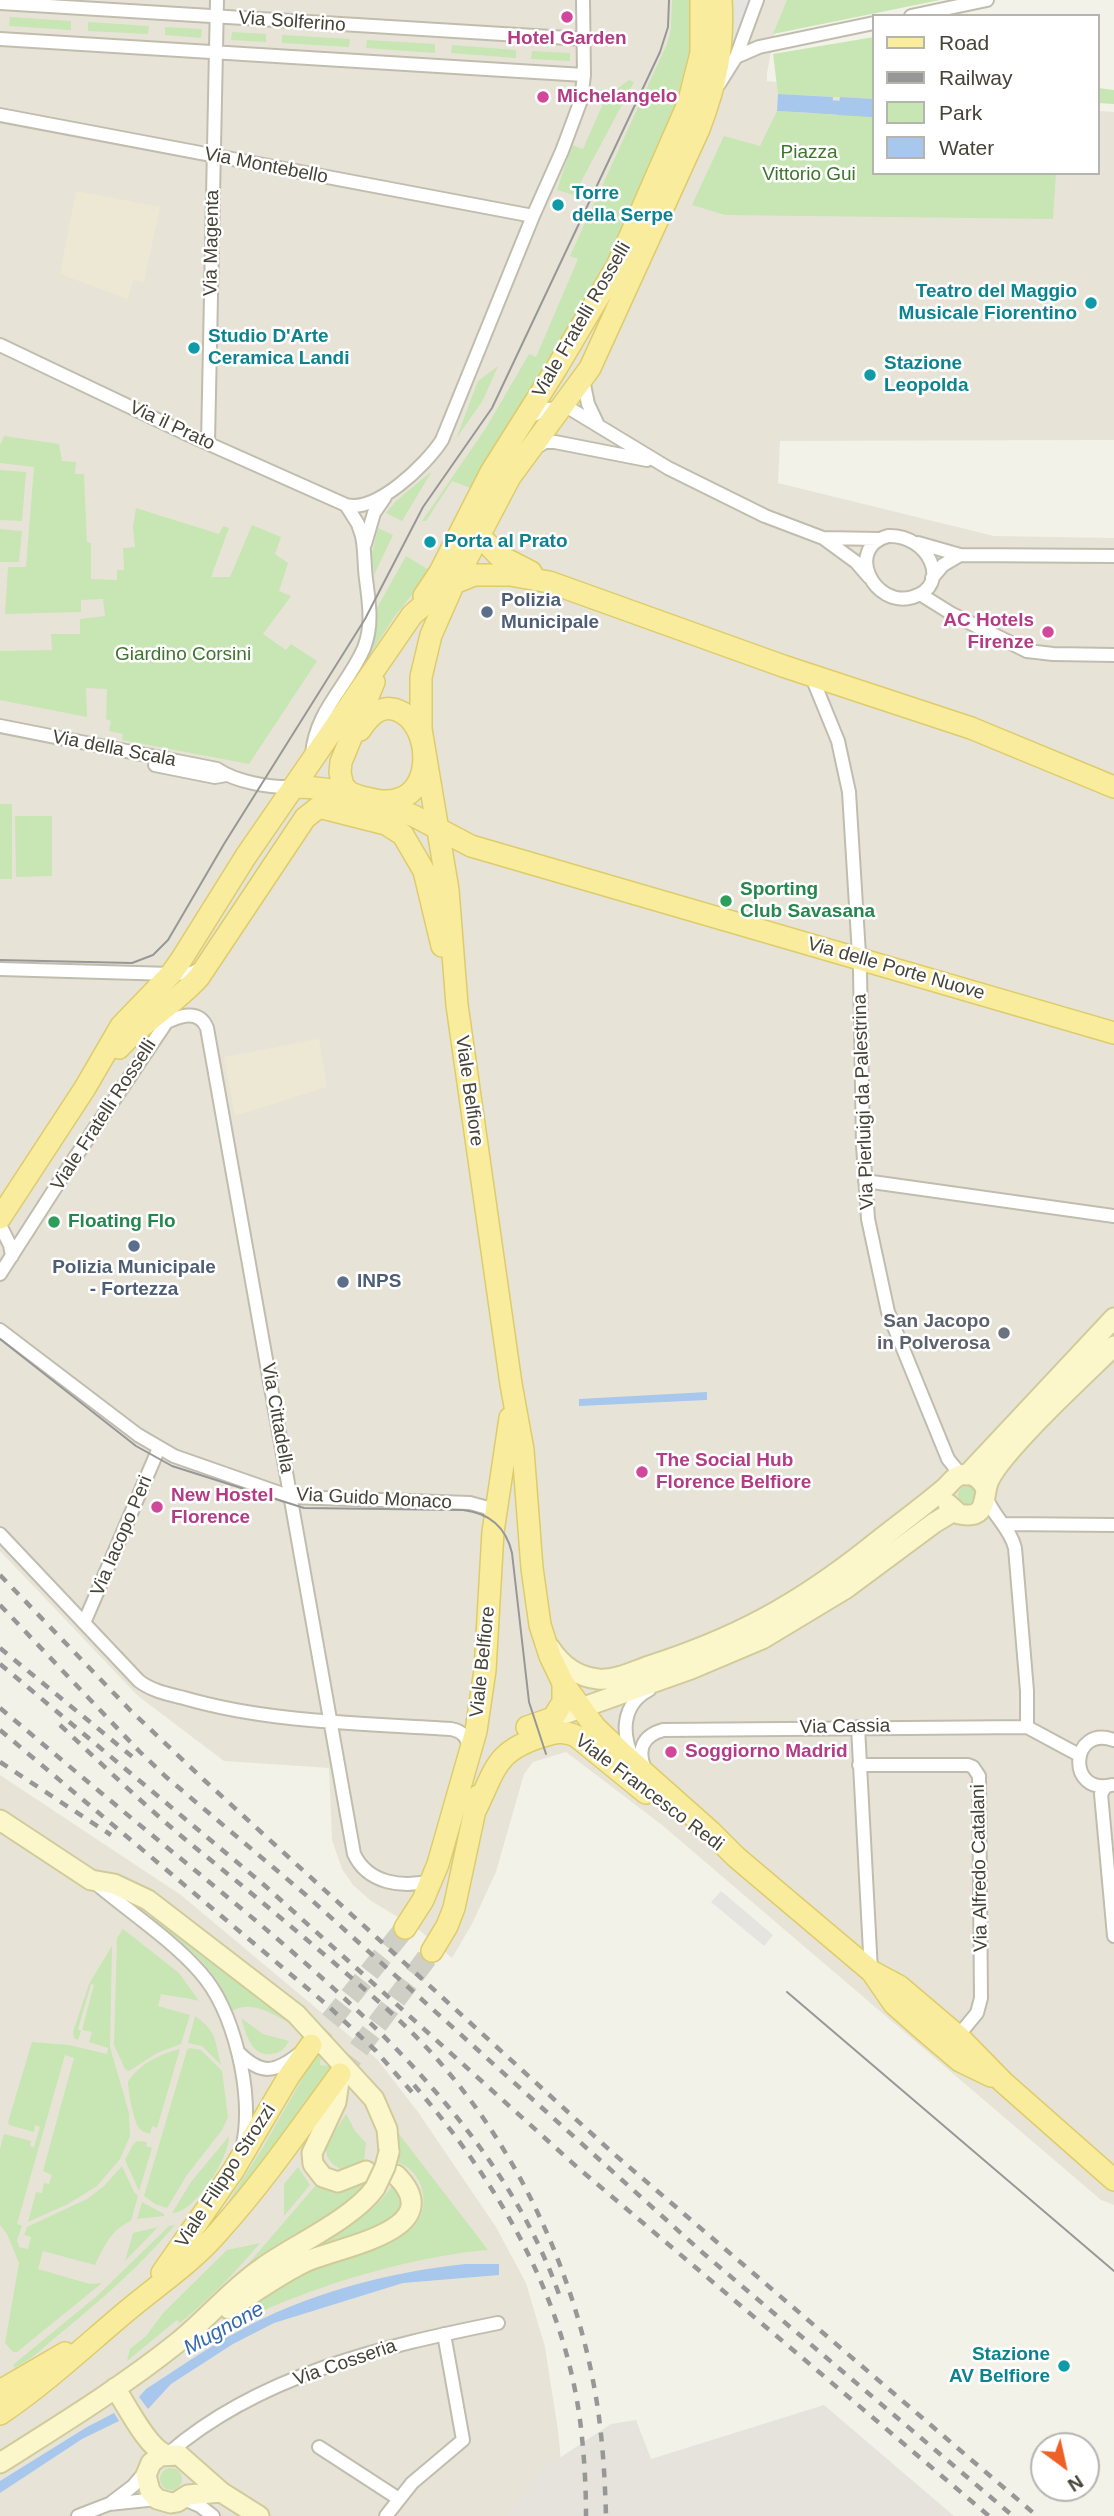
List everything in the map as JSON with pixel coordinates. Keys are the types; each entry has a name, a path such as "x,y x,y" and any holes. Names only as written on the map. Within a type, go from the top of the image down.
{"main road":[{"name":"Viale Fratelli Rosselli","path":"500,474 520,427 617,266 679,128 694,84 702,41 701,0"},
{"name":"Viale Fratelli Rosselli","path":"500,474 525,456 583,380 615,317 711,97 722,41 721,0"},
{"path":"293,787 311,787 386,801 408,795 419,779 424,751 420,699 424,661 431,635 479,535 500,474"},
{"path":"0,1218 85,1088 125,1020 170,974 246,856 440,572 500,474"},
{"path":"479,535 498,555 549,582 810,675 971,728 1114,787"},
{"path":"358,796 348,791 342,783 340,769 345,753 398,634 430,597 474,575 510,575 549,582"},
{"path":"345,753 367,719 374,712 383,709 397,710 408,717 415,726 424,751"},
{"name":"Viale Belfiore","path":"424,751 448,890 457,1005 511,1384 523,1450 532,1568 543,1638 563,1683 582,1709"},
{"name":"Via delle Porte Nuove","path":"358,796 414,816 471,846 1114,1033"},
{"name":"Viale Fratelli Rosselli","path":"85,1088 133,1032 179,997 199,977 305,818 319,807"},
{"name":"Viale Belfiore","path":"319,807 386,824 398,831 410,844 424,871 457,1005"},
{"name":"Viale Belfiore","path":"405,1928 432,1881 476,1731 485,1670 494,1518 507,1443 511,1384"},
{"path":"432,1951 454,1908 476,1809 494,1768 507,1752 557,1725 563,1702 563,1683"},
{"name":"Viale Francesco Redi","path":"582,1709 595,1727 736,1857 871,1971 900,1986 1114,2180"},
{"name":"Viale Francesco Redi","path":"557,1725 576,1737 706,1841 736,1857"},
{"name":"Viale Francesco Redi","path":"871,1971 894,2004 960,2061 1003,2082"},
{"name":"Viale Filippo Strozzi","path":"135,2304 171,2262 239,2161 289,2076 311,2045"},
{"name":"Viale Filippo Strozzi","path":"0,2414 61,2370 97,2335 176,2273 218,2233 261,2182 340,2074"},
{"name":"Viale Francesco Redi","path":"1089,2157 1114,2162"},
{"name":"Viale Filippo Strozzi","path":"0,2391 97,2335"}],"street":[{"name":"Via Magenta","path":"208,443 217,0"},
{"path":"346,505 361,506 388,492 438,447 450,423 581,100 584,75 583,0"},
{"path":"711,97 736,57 757,0"},
{"path":"920,14 987,0"},
{"name":"Via Solferino","path":"0,3 584,39"},
{"path":"736,57 759,47 872,23"},
{"name":"Via Solferino","path":"0,39 584,75"},
{"name":"Via Montebello","path":"0,115 533,216"},
{"name":"Via il Prato","path":"0,345 346,505"},
{"path":"583,380 588,404 597,424"},
{"path":"520,427 540,411 569,408 654,461 765,516 823,538 850,557 879,590 891,597 906,599 920,594 943,565 960,555"},
{"path":"525,456 538,445 555,442 654,461"},
{"path":"364,548 374,513 388,492"},
{"path":"312,759 314,737 320,719 352,671 368,636 370,610 364,548 360,529 346,505"},
{"path":"823,538 879,539 895,536 960,555 1114,556"},
{"path":"869,577 867,554 879,539"},
{"path":"914,542 928,555 932,578"},
{"path":"920,594 952,614 1027,651 1114,655"},
{"name":"Via Pierluigi da Palestrina","path":"810,675 838,741 849,792 868,1219 888,1312 948,1459 959,1478"},
{"name":"Via della Scala","path":"0,726 217,769 226,775 272,786 293,787"},
{"name":"Via della Scala","path":"0,735 215,777 226,775"},
{"name":"Viale Fratelli Rosselli","path":"0,969 192,973 216,954"},
{"name":"Viale Fratelli Rosselli","path":"0,1274 163,1024 179,1007 199,977"},
{"name":"Via Cittadella","path":"163,1024 178,1018 196,1016 203,1020 206,1028 353,1850 357,1861 371,1875 396,1884 415,1885 432,1881"},
{"path":"865,1181 1114,1216"},
{"path":"0,1225 9,1242 12,1256"},
{"path":"543,1638 566,1666 581,1675 598,1679 612,1678 693,1651 759,1622 802,1597 848,1564 959,1478 1114,1318"},
{"name":"Via Guido Monaco","path":"0,1330 159,1448 174,1455 291,1497 470,1503 488,1508 494,1518"},
{"path":"959,1478 946,1500 954,1511 966,1516 972,1515 983,1507 989,1481 1013,1448 1114,1346"},
{"name":"Via Iacopo Peri","path":"84,1623 159,1448"},
{"path":"959,1478 976,1477 993,1510 1010,1532 1015,1548 1027,1691 1027,1727 1079,1755"},
{"path":"557,1725 582,1709 746,1647 791,1623 845,1589 954,1511"},
{"path":"1004,1524 1114,1525"},
{"path":"0,1534 139,1681 150,1688 228,1709 331,1723 455,1730 467,1739 468,1760"},
{"name":"Viale Francesco Redi","path":"643,1773 625,1736 628,1712 642,1693 680,1673"},
{"path":"858,1727 871,1971"},
{"name":"Via Cassia","path":"663,1730 1027,1727"},
{"name":"Viale Francesco Redi","path":"643,1773 640,1756 642,1745 648,1737 663,1730"},
{"path":"1112,1785 1096,1785 1083,1776 1079,1755 1084,1746 1092,1740 1101,1737 1114,1740"},
{"name":"Via Alfredo Catalani","path":"859,1765 968,1765 973,1767 979,1776 981,1998 977,2013 958,2036"},
{"path":"1112,1785 1101,1794 1114,1936"},
{"path":"0,1820 91,1880 202,1974 220,2003 237,2049 245,2084 248,2114 239,2161"},
{"path":"91,1880 114,1884 148,1900 296,2014 374,2099 387,2129 389,2152 385,2166 370,2179 333,2181 319,2173 312,2161 314,2147 336,2102 340,2074"},
{"path":"237,2049 251,2065 263,2070 290,2061 311,2045"},
{"path":"0,2463 116,2388 178,2342 303,2262 384,2235 399,2227 408,2215 410,2204 408,2191 396,2175"},
{"path":"178,2342 260,2269 348,2214 366,2199 370,2179"},
{"name":"Via Cosseria","path":"109,2504 133,2486 156,2452 264,2393 320,2370 404,2343 498,2323"},
{"path":"386,2516 412,2483 463,2440 444,2334"},
{"path":"116,2388 156,2452 147,2486 158,2499 171,2503 186,2497 221,2492"},
{"path":"186,2497 195,2485 190,2449 201,2427"},
{"path":"319,2447 399,2498"},
{"path":"156,2452 179,2455 221,2492 259,2516"},
{"path":"186,2497 213,2516"},
{"name":"Via Cosseria","path":"78,2516 109,2504 158,2499"}],"shaded area":[{"path":"0,0 788,0 774,35 767,81 872,92 872,175 1100,175 1100,111 1114,112 1114,440 780,441 778,483 994,536 1114,538 1114,2205 1101,2200 662,1825 566,1752 533,1762 524,1774 496,1872 472,1924 452,1958 418,1929 371,1901 353,1885 342,1869 332,1840 329,1768 224,1761 138,1696 0,1551"},
{"path":"735,0 749,0 737,32 734,31"},
{"path":"76,191 160,207 144,282 133,280 128,299 60,274"},
{"path":"319,1039 327,1087 235,1116 224,1057"},
{"path":"0,1775 181,1895 377,2059 418,2112 496,2227 526,2283 545,2347 558,2430 566,2516 0,2516"},
{"path":"721,1891 773,1935 764,1946 711,1902"},
{"path":"824,2405 954,2516 507,2516 538,2472 611,2424 636,2420 651,2459"}],"green space":[{"path":"672,0 690,0 690,48 673,113 603,271 473,489 452,481 426,521 422,521 486,428 529,354 536,357 578,259 570,256 667,44 671,28"},
{"path":"787,0 940,0 773,34"},
{"path":"10,17 71,21 71,30 9,26"},
{"path":"88,22 149,26 148,34 88,31"},
{"path":"165,27 202,29 201,38 165,35"},
{"path":"232,32 266,34 266,42 231,40"},
{"path":"282,35 350,39 349,47 282,43"},
{"path":"872,37 872,99 778,94 773,54"},
{"path":"367,40 435,44 435,53 366,48"},
{"path":"452,45 516,50 516,58 451,53"},
{"path":"532,51 570,53 570,61 531,59"},
{"path":"629,80 634,82 574,195 557,190 572,145 583,149 606,97"},
{"path":"1100,88 1114,90 1114,104 1100,103"},
{"name":"Piazza Vittorio Gui","path":"777,111 872,117 872,175 1056,175 1053,219 725,215 692,205 724,136 760,146"},
{"path":"498,366 483,400 456,439 478,381"},
{"name":"Giardino Corsini","path":"4,436 59,444 62,461 76,462 75,474 84,474 87,542 91,543 91,579 117,580 117,570 124,570 123,548 135,547 133,527 136,508 219,534 223,526 229,528 211,577 230,577 252,525 281,537 275,554 288,563 279,591 291,596 263,634 286,650 291,644 317,661 249,764 122,740 123,734 109,731 111,721 106,719 107,689 86,688 87,717 0,700 0,651 52,650 51,634 80,634 80,619 105,616 103,599 81,600 81,612 5,614 8,567 26,567 34,467 0,463 0,445"},
{"path":"0,470 26,472 22,521 0,520"},
{"path":"432,471 402,521 386,513 396,501"},
{"path":"378,528 393,535 374,575 372,553"},
{"path":"0,529 22,531 19,562 0,562"},
{"path":"406,556 431,571 394,617 351,684 372,641 377,608"},
{"path":"0,804 12,804 12,879 0,879"},
{"path":"15,816 52,816 52,876 16,877"},
{"path":"963,1486 971,1486 976,1495 974,1502 963,1504 958,1499 958,1491"},
{"path":"152,1914 291,2018 288,2022 252,2007 238,2008 231,2012 218,1982 209,1970 188,1948 151,1918"},
{"path":"123,1929 179,1973 199,2001 161,1994 158,2006 190,2015 181,2044 157,2053 129,2071 125,2069 114,2045 117,1938"},
{"path":"112,1946 110,2047 129,2113 130,2136 120,2159 97,2186 68,2204 28,2222 36,2192 42,2193 44,2183 49,2184 52,2175 43,2171 74,2058 65,2055 17,2224 22,2226 17,2240 19,2247 28,2249 31,2237 24,2235 27,2227 87,2199 104,2186 122,2166 138,2196 131,2221 113,2234 95,2265 43,2251 38,2269 90,2284 102,2283 17,2352 13,2352 5,2343 19,2263 7,2234 0,2225 0,2149 4,2134 31,2141 30,2146 34,2147 40,2127 35,2125 34,2132 9,2125 8,2122 32,2042 69,2045 107,2054 108,2048 89,2042 92,2032 82,2030 94,1985 91,1984 78,2029 81,2031 78,2040 74,2038 73,2032 89,1984"},
{"path":"195,2016 211,2032 221,2065 202,2046 188,2043"},
{"path":"241,2018 263,2034 289,2041 277,2053 259,2052 250,2043"},
{"path":"180,2049 157,2128 152,2126 150,2134 144,2132 135,2120 128,2082 138,2070 151,2061"},
{"path":"187,2050 201,2050 222,2071 228,2117 222,2130 187,2175 167,2208 144,2196"},
{"path":"317,2053 321,2056 320,2065 330,2066 332,2069 255,2175 221,2213 262,2149"},
{"path":"346,2114 355,2131 366,2143 364,2162 341,2169 329,2160 326,2145"},
{"path":"399,2134 488,2250 403,2264 348,2279 268,2308 192,2347 268,2292 301,2274 329,2260 391,2242 412,2228 422,2211 424,2201 414,2173 397,2162"},
{"path":"229,2136 224,2157 209,2183 190,2204 181,2211 172,2213 191,2182"},
{"path":"137,2141 147,2142 146,2146 152,2148 139,2191 125,2160"},
{"path":"298,2167 310,2185 284,2216 284,2184"},
{"path":"368,2176 362,2189 349,2201 258,2257 242,2271 316,2185 330,2191 343,2190"},
{"path":"394,2183 404,2203 395,2222 299,2257 363,2217 385,2196"},
{"path":"142,2202 164,2214 164,2216 137,2219"},
{"path":"175,2225 104,2297 37,2354 14,2368 14,2364 97,2296 169,2226"},
{"path":"158,2227 125,2261 133,2233"},
{"path":"260,2243 232,2275 191,2314 180,2323 177,2320 127,2361 130,2349 146,2336 164,2312 227,2250"},
{"path":"171,2468 179,2471 182,2479 179,2487 171,2490 163,2487 160,2479 163,2471"}],"water":[{"path":"778,94 833,97 831,114 777,111"},
{"path":"840,97 872,99 872,117 837,115"},
{"path":"707,1392 707,1400 579,1406 579,1399"},
{"path":"465,2264 499,2264 499,2275 403,2283 274,2323 233,2344 171,2384 148,2409 139,2397 146,2389 214,2345 290,2306 377,2279"},
{"path":"114,2413 119,2421 82,2439 0,2493 0,2481"}],"waterway":[{"path":"813,106 872,110"}],"tunnel":[{"path":"311,2045 405,1928"},
{"path":"340,2074 432,1951"}],"tram line":[{"path":"0,960 132,963 153,955 168,940 224,844 365,619 423,507 492,408 660,52 668,27 669,0"},
{"path":"0,1339 136,1446 172,1466 304,1508 463,1510 481,1514 495,1523 505,1536 512,1553 529,1702 546,1754"},
{"path":"787,1992 1114,2271"}],"railway":[{"path":"0,1575 130,1710 204,1780 614,2154 1037,2516"},
{"path":"0,1605 165,1776 306,1895 703,2253 1013,2516"},
{"path":"0,1648 135,1759"},
{"path":"0,1664 263,1884 577,2167 989,2516"},
{"path":"0,1708 300,1959 406,2059 454,2114 497,2172 533,2234 561,2300"},
{"path":"60,1725 162,1819 390,2012 443,2066 472,2103 523,2184 563,2272 578,2318 598,2410 606,2516"},
{"path":"0,1730 326,2004 376,2051 417,2098"},
{"path":"0,1762 111,1835"},
{"path":"414,2085 444,2121 498,2199 542,2283 571,2373 580,2420 586,2516"}],"place":[{"name":"Hotel Garden","path":"567,17"},
{"name":"Michelangelo","path":"543,97"},
{"name":"Torre della Serpe","path":"558,205"},
{"name":"Teatro del Maggio Musicale Fiorentino","path":"1091,303"},
{"name":"Studio D'Arte Ceramica Landi","path":"194,348"},
{"name":"Stazione Leopolda","path":"870,375"},
{"name":"Porta al Prato","path":"430,542"},
{"name":"Polizia Municipale","path":"487,612"},
{"name":"AC Hotels Firenze","path":"1048,632"},
{"name":"Sporting Club Savasana","path":"726,901"},
{"name":"Floating Flo","path":"54,1222"},
{"name":"Polizia Municipale - Fortezza","path":"134,1246"},
{"name":"INPS","path":"343,1282"},
{"name":"San Jacopo in Polverosa","path":"1004,1333"},
{"name":"The Social Hub Florence Belfiore","path":"642,1472"},
{"name":"New Hostel Florence","path":"157,1507"},
{"name":"Soggiorno Madrid","path":"671,1752"},
{"name":"Stazione AV Belfiore","path":"1064,2366"}],"water label":[{"name":"Mugnone","path":"224,2329"}]}
